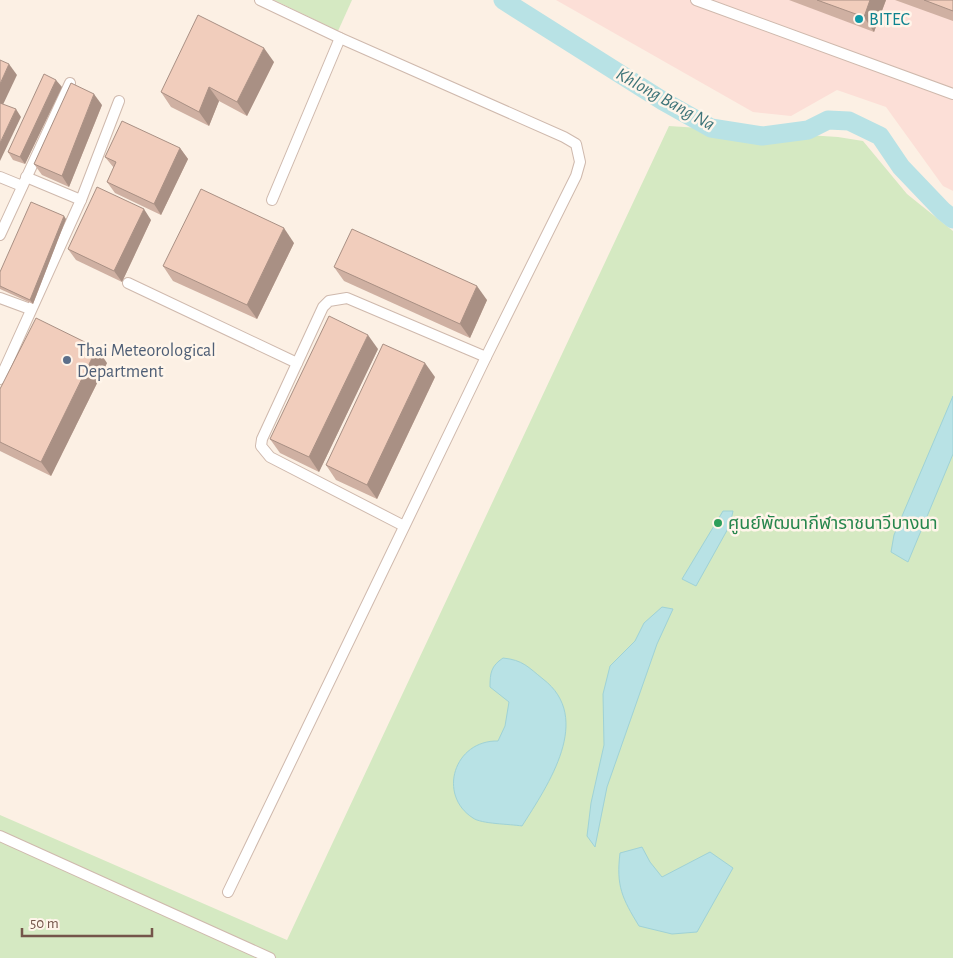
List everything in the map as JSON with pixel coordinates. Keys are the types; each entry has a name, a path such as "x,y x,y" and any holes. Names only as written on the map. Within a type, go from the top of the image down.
{"lane":[{"path":"228,892 486,357 576,176 580,162 576,144 555,133 340,38 260,0"},
{"path":"696,0 953,94"},
{"path":"272,200 340,38"},
{"path":"0,235 70,83"},
{"path":"0,379 30,309 81,200 119,101"},
{"path":"0,177 24,182 81,200"},
{"path":"128,283 297,363"},
{"path":"0,298 30,309"},
{"path":"404,526 264,452 261,446 262,439 323,307 329,301 337,298 347,298 486,357"},
{"path":"0,836 270,958"}],"shaded area":[{"path":"556,0 953,0 953,191 943,186 886,107 837,90 791,116 753,112"}],"green space":[{"path":"274,0 352,0 338,31"},
{"name":"ศูนย์พัฒนากีฬาราชนาวีบางนา","path":"669,126 838,137 863,141 907,194 953,231 953,958 0,958 0,815 287,940"}],"water":[{"path":"953,396 953,454 908,562 891,552 894,535"},
{"path":"723,511 733,511 730,525 696,586 682,579"},
{"path":"662,607 673,609 657,644 607,787 595,847 587,836 591,803 604,745 603,694 610,666 635,641 644,623"},
{"path":"503,658 520,662 543,679 558,695 565,713 566,732 554,772 522,826 489,823 473,818 462,808 456,796 453,783 461,759 470,749 483,743 498,741 505,726 509,702 490,687 492,670"},
{"path":"642,847 650,862 662,877 710,852 733,868 697,932 672,934 639,926 624,899 620,883 619,864 620,853"}],"building":[{"path":"817,0 870,0 864,17"},
{"path":"924,0 953,0 953,11"},
{"path":"198,15 264,48 237,102 209,87 199,112 161,92"},
{"path":"0,60 9,64 0,84"},
{"path":"44,74 56,80 20,157 8,152"},
{"path":"71,83 94,94 62,176 34,164"},
{"path":"0,103 16,109 0,143"},
{"path":"122,121 180,148 154,204 107,182 116,162 105,157"},
{"path":"97,187 144,209 114,271 68,249"},
{"path":"201,189 284,228 247,305 163,266"},
{"path":"31,202 64,216 30,300 0,286 0,272"},
{"path":"352,229 477,286 460,324 334,267"},
{"path":"329,316 368,335 309,457 270,439"},
{"path":"36,318 97,348 41,462 0,442 0,389"},
{"path":"383,344 425,363 367,485 326,465"}],"waterway":[{"name":"Khlong Bang Na","path":"503,0 663,101 711,128 762,136 808,130 828,120 849,121 880,136 901,167 953,219"}],"place":[{"name":"BITEC","path":"859,19"},
{"name":"Thai Meteorological Department","path":"67,360"},
{"name":"ศูนย์พัฒนากีฬาราชนาวีบางนา","path":"718,523"}]}
